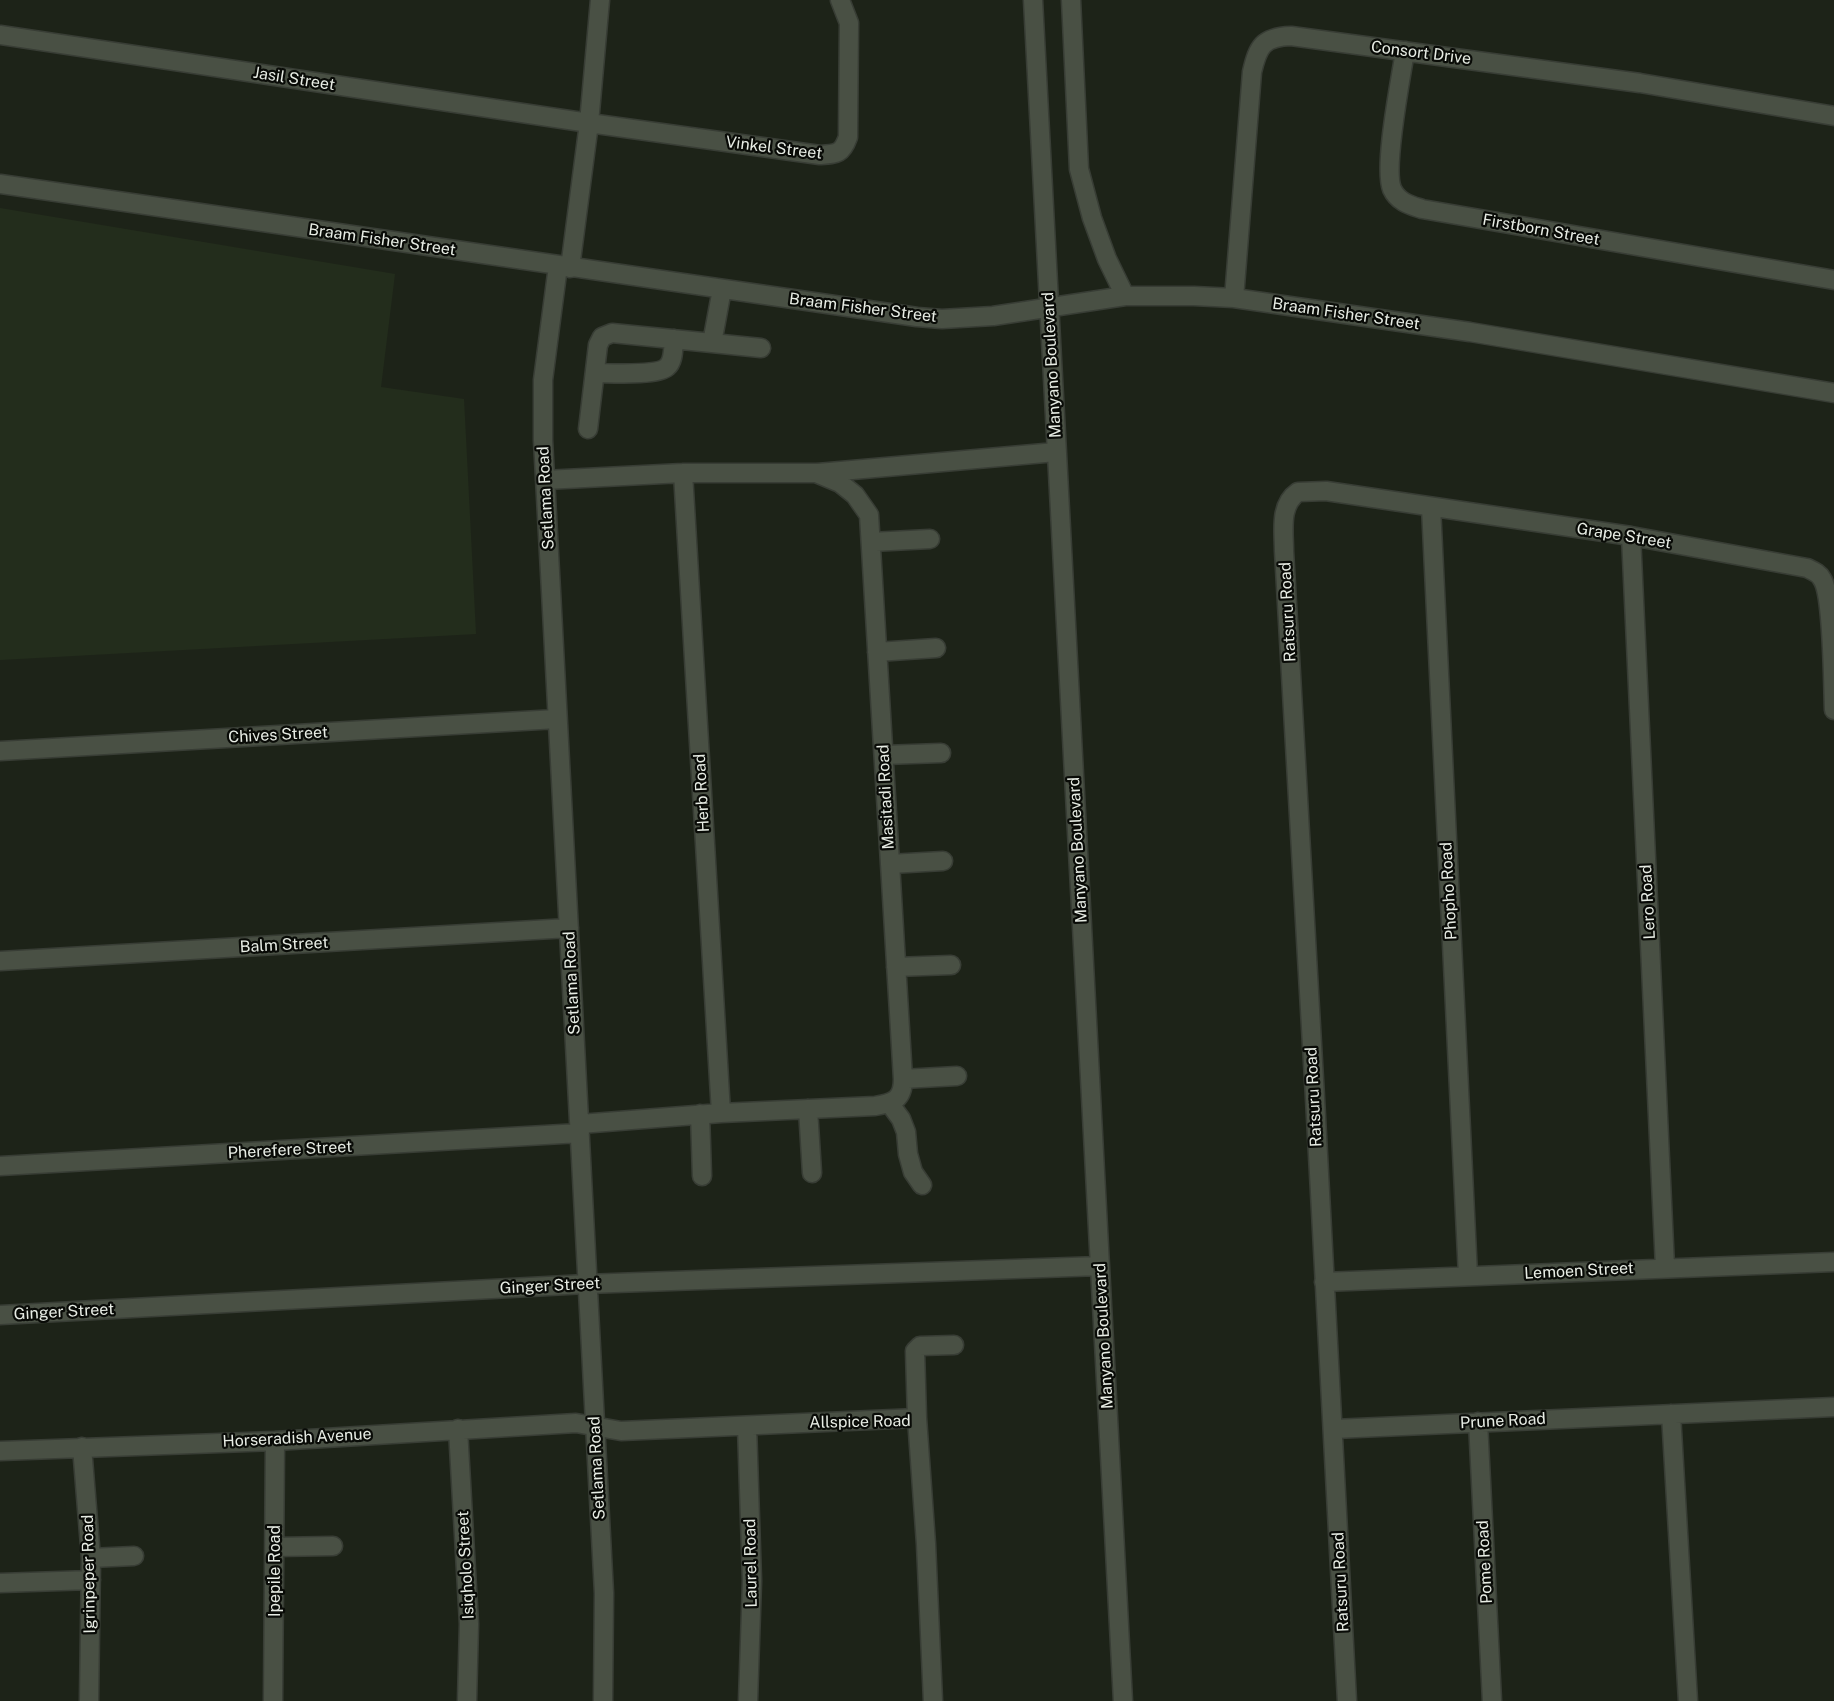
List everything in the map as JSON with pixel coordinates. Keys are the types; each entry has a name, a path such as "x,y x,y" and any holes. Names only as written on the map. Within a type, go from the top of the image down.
{"street":[{"name":"Setlama Road","path":"600,0 589,123 543,380 545,480 604,1603 603,1701"},
{"name":"Vinkel Street","path":"589,123 809,154 837,153 844,147 849,137 849,23 840,0"},
{"name":"Manyano Boulevard","path":"1033,0 1123,1701"},
{"path":"1071,0 1079,169 1107,259 1125,296"},
{"name":"Jasil Street","path":"0,35 589,123"},
{"name":"Consort Drive","path":"1234,298 1252,72 1260,48 1267,40 1291,36 1405,51 1651,84 1834,116"},
{"name":"Firstborn Street","path":"1405,51 1390,169 1392,190 1408,205 1834,280"},
{"name":"Braam Fisher Street","path":"0,184 564,267 942,319 993,316 1125,296 1234,298 1470,332 1834,393"},
{"path":"712,343 722,289"},
{"path":"588,429 598,345 603,337 612,333 760,348"},
{"path":"595,373 656,372 666,368 671,361 674,339"},
{"path":"816,473 1056,452"},
{"name":"Masitadi Road","path":"545,480 682,473 816,473 840,483 855,495 869,515 903,1079"},
{"name":"Herb Road","path":"682,473 721,1113"},
{"name":"Grape Street","path":"1293,496 1306,490 1326,490 1631,536 1807,568 1820,575 1828,599 1834,710"},
{"name":"Ratsuru Road","path":"1293,496 1285,511 1284,536 1347,1701"},
{"name":"Phopho Road","path":"1431,507 1468,1276"},
{"name":"Lero Road","path":"1631,536 1665,1267"},
{"path":"871,542 930,539"},
{"path":"878,652 936,648"},
{"name":"Chives Street","path":"0,751 557,719"},
{"path":"884,755 941,753"},
{"path":"890,864 943,861"},
{"name":"Balm Street","path":"0,961 569,928"},
{"path":"896,967 951,965"},
{"path":"580,1129 700,1114 890,1104 900,1093 903,1079 957,1076"},
{"path":"890,1104 901,1119 906,1132 908,1154 913,1172 922,1185"},
{"path":"808,1109 812,1173"},
{"path":"700,1114 702,1176"},
{"name":"Pherefere Street","path":"0,1166 580,1129"},
{"name":"Lemoen Street","path":"1324,1282 1834,1262"},
{"name":"Ginger Street","path":"0,1315 586,1284 1100,1266"},
{"path":"917,1418 915,1351 920,1346 954,1345"},
{"name":"Prune Road","path":"1334,1429 1834,1407"},
{"path":"1671,1414 1688,1701"},
{"name":"Allspice Road","path":"595,1427 621,1431 917,1418 926,1544 933,1701"},
{"name":"Pome Road","path":"1478,1422 1492,1701"},
{"name":"Horseradish Avenue","path":"0,1450 275,1441 576,1423 595,1427"},
{"name":"Laurel Road","path":"747,1426 752,1581 748,1701"},
{"name":"Isiqholo Street","path":"458,1429 469,1614 467,1701"},
{"name":"Ipepile Road","path":"273,1701 275,1441"},
{"name":"Igrinpeper Road","path":"82,1447 92,1558 90,1701"},
{"path":"275,1547 333,1546"},
{"path":"92,1558 134,1556"},
{"path":"0,1583 92,1580"}],"shaded area":[{"path":"0,208 395,274 381,387 464,399 476,634 0,660"}]}
